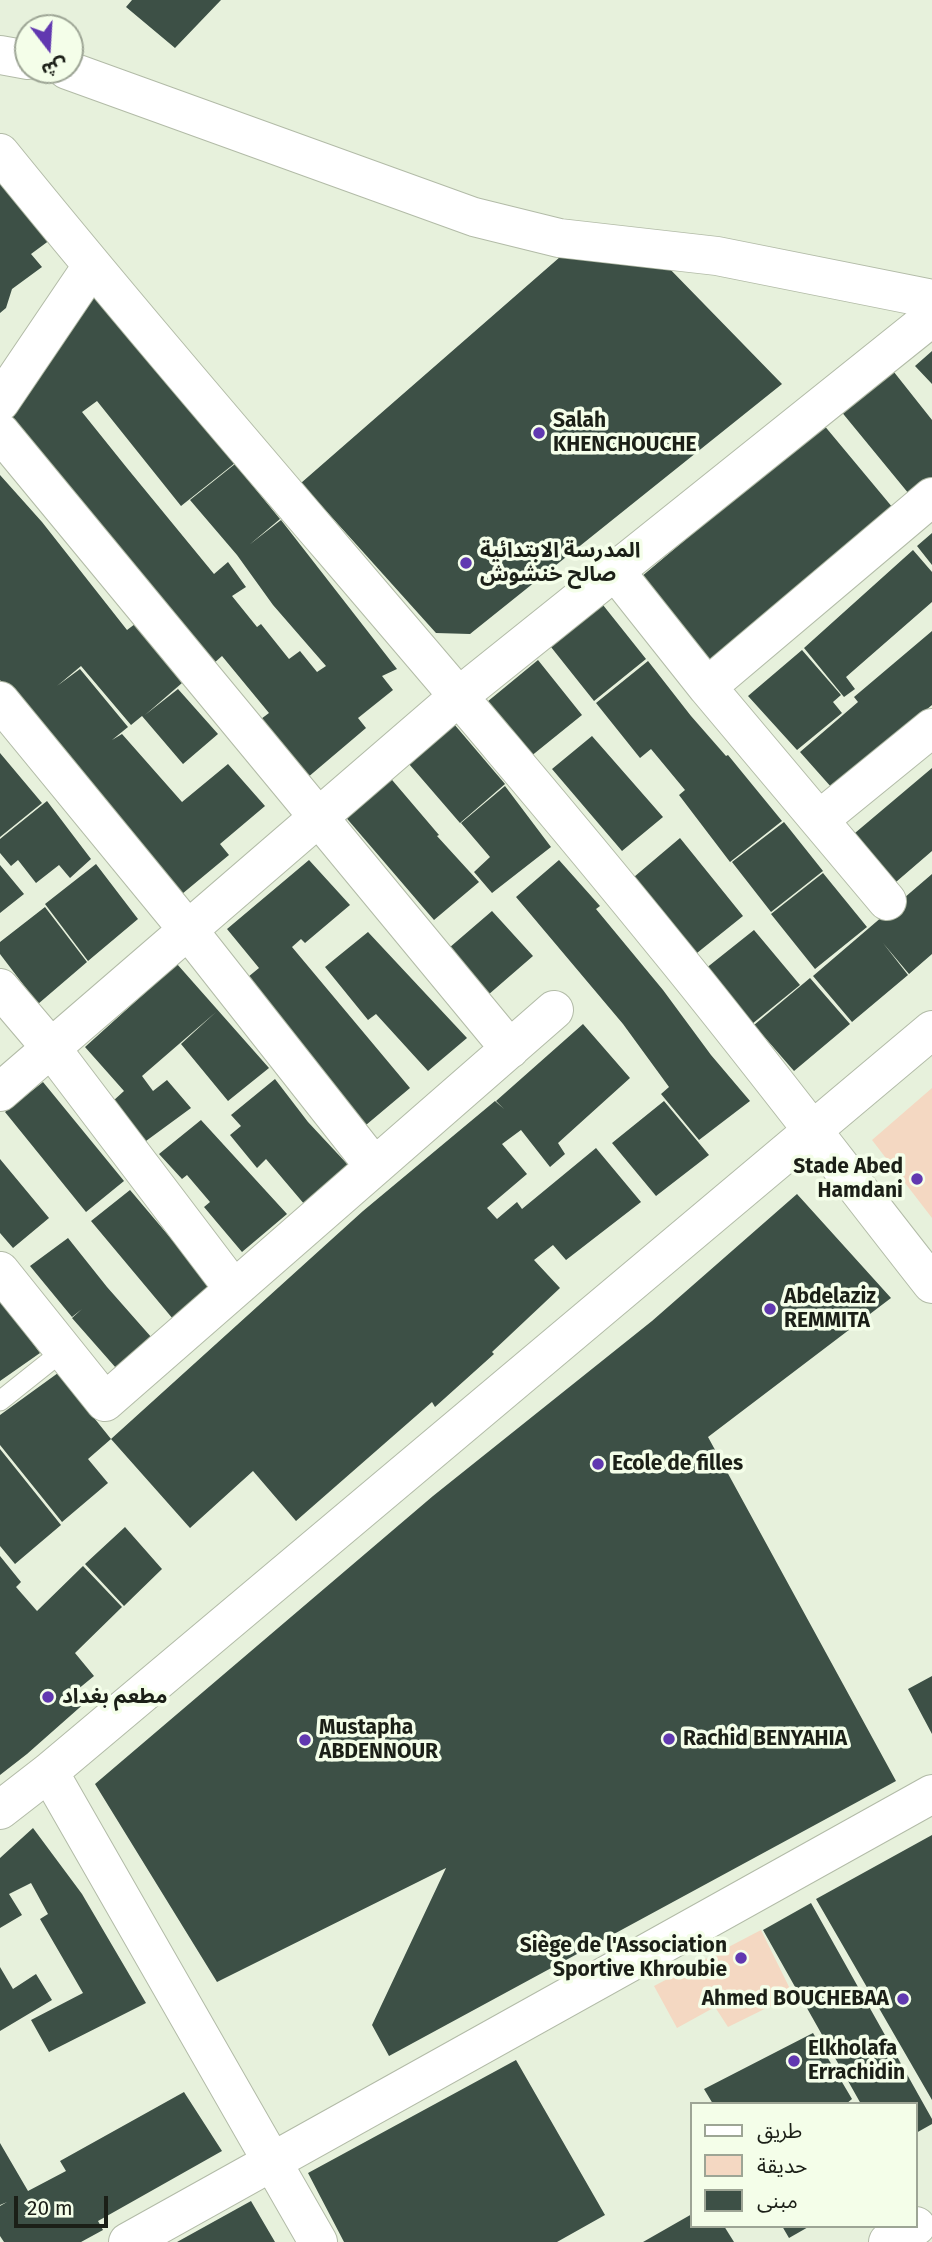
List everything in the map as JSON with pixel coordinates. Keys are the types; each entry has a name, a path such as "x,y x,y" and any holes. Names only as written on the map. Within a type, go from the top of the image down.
{"street":[{"path":"84,76 474,217 559,238 717,256 932,299"},
{"path":"0,153 669,949 932,1284"},
{"path":"0,402 92,265"},
{"path":"0,1091 459,696 932,317"},
{"path":"0,432 510,1049"},
{"path":"706,687 932,497"},
{"path":"615,571 706,687 887,901"},
{"path":"0,701 188,930 374,1166"},
{"path":"819,820 932,728"},
{"path":"0,988 51,1048 233,1288"},
{"path":"0,1271 105,1402 554,1010"},
{"path":"0,1810 49,1772 932,1030"},
{"path":"49,1772 318,2242"},
{"path":"128,2242 932,1794"},
{"path":"888,2242 912,2228"}],"lane":[{"path":"0,1401 64,1350"}],"green space":[{"name":"Stade Abed Hamdani","path":"932,1088 932,1218 872,1140"},
{"name":"Siège de l'Association Sportive Khroubie","path":"761,1930 793,1995 728,2027 715,2007 677,2028 654,1986"}],"building":[{"path":"132,0 221,0 175,48 126,7"},
{"path":"0,178 54,237 31,254 42,267 12,289 6,308 0,313"},
{"name":"Salah KHENCHOUCHE","path":"568,250 665,264 782,384 470,634 436,633 301,483"},
{"path":"90,292 235,463 181,506 97,401 82,412 127,468 214,574 228,562 246,587 232,596 257,627 261,624 289,659 300,651 317,672 326,666 273,605 237,555 190,500 235,464 280,519 249,545 281,520 397,669 382,676 393,690 358,718 366,728 307,778 257,722 269,713 222,656 213,664 6,412"},
{"path":"932,351 932,384 915,366"},
{"path":"890,367 932,420 932,479 909,494 840,410"},
{"path":"823,424 893,508 713,664 641,577"},
{"path":"0,475 42,522 127,630 135,624 182,683 145,715 178,689 218,734 183,764 142,716 131,725 81,666 57,686 80,669 128,727 112,740 122,734 182,802 228,764 265,806 220,844 229,855 182,894 0,680"},
{"path":"932,533 932,565 917,546"},
{"path":"913,550 932,572 932,602 846,677 855,689 844,697 804,648"},
{"path":"603,605 646,659 594,701 551,647"},
{"path":"932,631 932,705 832,788 800,752 858,702 854,697"},
{"path":"802,650 841,695 833,702 842,713 797,750 748,696"},
{"path":"538,660 582,715 530,757 487,702"},
{"path":"648,661 691,716 726,756 728,755 782,821 730,862 679,795 685,790 651,749 640,758 596,703"},
{"path":"454,724 505,784 460,823 409,764"},
{"path":"592,736 663,817 622,851 552,769"},
{"path":"0,753 42,803 0,837"},
{"path":"932,768 932,851 896,882 855,833"},
{"path":"387,774 439,835 437,836 479,882 434,920 343,814"},
{"path":"505,786 551,847 492,893 474,872 490,857 461,823"},
{"path":"47,801 91,859 70,878 59,865 36,883 18,860 11,866 0,853 0,839"},
{"path":"784,822 823,871 771,912 732,862"},
{"path":"680,838 743,916 697,953 634,877"},
{"path":"309,860 350,905 305,943 301,939 292,947 410,1088 366,1125 316,1068 248,977 259,968 227,929"},
{"path":"559,860 600,906 596,909 750,1101 699,1140 661,1094 669,1087 623,1024 516,897"},
{"path":"96,864 138,919 88,961 45,904"},
{"path":"0,865 24,894 0,913"},
{"path":"823,873 867,927 815,969 771,914"},
{"path":"932,874 932,954 909,974 883,943 908,975 852,1022 813,976"},
{"path":"45,907 87,962 38,1004 0,954 0,942"},
{"path":"492,911 533,956 488,995 449,948"},
{"path":"754,930 800,985 752,1024 705,969"},
{"path":"368,932 467,1038 428,1071 376,1014 368,1020 325,967"},
{"path":"177,964 269,1068 228,1101 181,1044 216,1012 142,1076 153,1091 167,1080 191,1108 146,1141 113,1101 124,1091 85,1047"},
{"path":"810,978 850,1024 794,1071 754,1025"},
{"path":"583,1024 630,1078 558,1143 565,1154 550,1167 521,1130 502,1144 527,1174 487,1208 497,1219 517,1202 522,1209 596,1148 641,1202 566,1260 553,1245 534,1260 560,1288 492,1352 494,1354 435,1407 432,1402 296,1521 253,1471 190,1528 111,1439 363,1211 495,1101 504,1109 496,1101"},
{"path":"275,1079 308,1122 350,1167 305,1205 266,1159 257,1168 230,1135 241,1126 231,1115"},
{"path":"43,1082 124,1181 86,1212 5,1112"},
{"path":"664,1101 709,1155 656,1196 612,1143"},
{"path":"201,1120 287,1214 242,1252 204,1207 210,1202 187,1175 182,1179 159,1154"},
{"path":"0,1159 49,1218 13,1248 0,1233"},
{"path":"130,1190 212,1287 173,1319 91,1221"},
{"path":"797,1194 891,1298 708,1437 896,1781 389,2056 372,2025 446,1868 217,1982 95,1784 433,1496 652,1321"},
{"path":"68,1238 152,1338 116,1368 72,1318 82,1309 72,1317 30,1266"},
{"path":"0,1299 40,1353 0,1381"},
{"path":"58,1373 111,1439 88,1459 108,1483 62,1522 0,1445 0,1415"},
{"path":"0,1449 61,1525 15,1564 0,1546"},
{"path":"125,1527 162,1569 124,1606 85,1564"},
{"path":"0,1556 21,1582 16,1587 37,1611 83,1566 122,1607 75,1653 94,1676 77,1690 87,1701 0,1775"},
{"path":"932,1676 932,1734 908,1689"},
{"path":"33,1828 82,1894 146,2003 49,2052 31,2020 83,1993 40,1919 48,1914 31,1883 9,1894 22,1915 0,1928 0,1858"},
{"name":"Ahmed BOUCHEBAA","path":"932,1835 932,2100 816,1899"},
{"path":"811,1903 932,2119 932,2124 918,2132 918,2102 860,2102 763,1930"},
{"path":"0,1967 13,1989 36,1974 52,2000 0,2031"},
{"name":"Elkholafa Errachidin","path":"813,2033 852,2099 848,2102 712,2102 704,2089"},
{"path":"516,2060 605,2215 557,2242 344,2242 308,2173"},
{"path":"184,2092 222,2151 98,2221 103,2230 81,2242 4,2242 0,2236 0,2206 7,2202 0,2205 0,2143 28,2191 66,2171 60,2161"},
{"path":"251,2201 275,2242 177,2242"},
{"path":"690,2215 690,2228 725,2228 734,2242 643,2242"},
{"path":"783,2228 806,2228 789,2238"}],"place":[{"name":"Salah KHENCHOUCHE","path":"539,433"},
{"name":"المدرسة الابتدائية صالح خنشوش","path":"466,563"},
{"name":"Stade Abed Hamdani","path":"917,1179"},
{"name":"Abdelaziz REMMITA","path":"770,1309"},
{"name":"Ecole de filles","path":"598,1464"},
{"name":"مطعم بغداد","path":"48,1697"},
{"name":"Rachid BENYAHIA","path":"669,1739"},
{"name":"Mustapha ABDENNOUR","path":"305,1740"},
{"name":"Siège de l'Association Sportive Khroubie","path":"741,1958"},
{"name":"Ahmed BOUCHEBAA","path":"903,1999"},
{"name":"Elkholafa Errachidin","path":"794,2061"}]}
